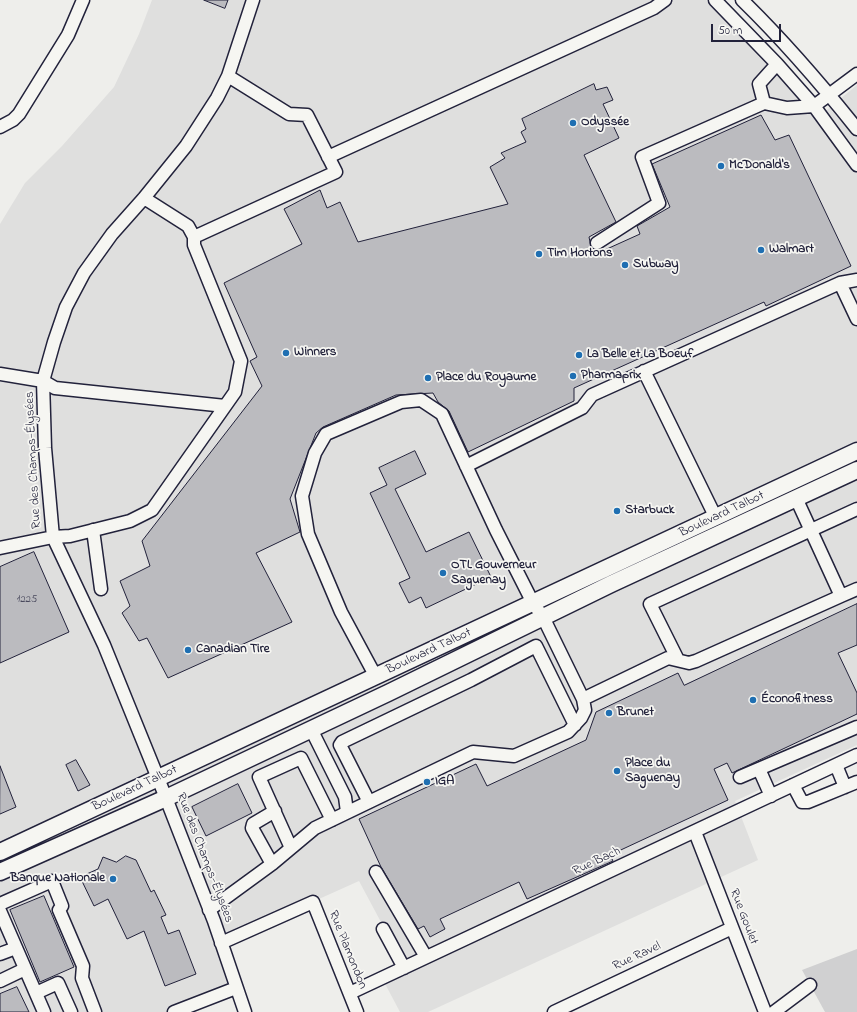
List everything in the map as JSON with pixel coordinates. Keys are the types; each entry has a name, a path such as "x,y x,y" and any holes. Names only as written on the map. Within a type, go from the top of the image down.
{"main road":[{"name":"Boulevard Talbot","path":"0,852 857,451"},
{"name":"Boulevard Talbot","path":"0,872 166,798 312,730 611,584 857,470"}],"street":[{"path":"0,127 13,120 19,114 68,34 83,0"},
{"name":"Rue des Champs-Élysées","path":"245,1012 209,910 166,798 104,645 53,537 45,448 43,380 66,307 84,273 112,234 144,198 186,146 217,98 228,76 253,0"},
{"path":"328,157 654,8 665,0"},
{"path":"715,0 777,64 814,106 857,165"},
{"path":"742,0 783,41 830,95 857,129"},
{"path":"764,103 759,84 777,64"},
{"path":"597,243 659,203 642,157 764,103 787,108 814,106 857,74"},
{"path":"194,237 336,172 307,115 289,114 228,76"},
{"path":"0,548 53,537 70,536 130,521 152,510 235,392 241,361 194,245 194,237 188,226 144,198"},
{"path":"466,466 582,408 592,395 840,283 857,280"},
{"path":"840,283 857,319"},
{"path":"644,372 716,518"},
{"path":"0,374 43,380 55,388 225,406"},
{"path":"209,910 272,864 315,828 473,752 514,756 568,732 575,725 585,710 583,699 466,466 442,414 421,400 401,402 326,434 315,453 302,496 308,534 341,612 376,677"},
{"path":"796,498 841,596"},
{"path":"678,660 650,604 857,509"},
{"path":"93,530 101,589"},
{"path":"583,699 668,658 689,662 696,661 857,589"},
{"path":"368,802 340,745 342,742 471,680 536,646 575,725"},
{"path":"740,777 857,727"},
{"path":"312,730 345,797 347,812"},
{"name":"Rue Bach","path":"350,993 857,756"},
{"path":"291,848 259,777 301,758 332,820"},
{"path":"836,765 845,787"},
{"path":"759,769 771,796"},
{"path":"793,786 802,802 808,802 857,782"},
{"path":"272,864 252,828 253,824 275,811"},
{"name":"Rue Goulet","path":"695,832 765,1012"},
{"path":"376,872 426,957"},
{"path":"0,904 52,881 62,906 59,910 83,966 82,978 95,1012"},
{"name":"Rue Plamondon","path":"221,943 314,902 357,1012"},
{"path":"0,911 4,933 16,948 44,1012"},
{"name":"Rue Ravel","path":"554,1012 732,928"},
{"path":"383,929 404,968"},
{"path":"0,954 16,948"},
{"path":"0,981 25,969"},
{"path":"36,993 58,983 71,1012"},
{"path":"774,1012 810,985"},
{"path":"174,1012 236,988"}],"shaded area":[{"path":"152,0 706,0 764,57 816,119 857,85 857,745 735,801 758,860 428,1012 400,1012 382,978 405,967 359,881 221,943 236,988 174,1012 0,1012 0,224 25,183 62,146 114,87 139,34"},
{"path":"857,949 857,1012 825,1012 802,970"}],"building":[{"path":"204,0 228,0 225,8"},
{"name":"Place du Royaume","path":"594,84 596,90 607,87 613,100 603,104 619,138 584,155 616,222 589,237 591,247 598,253 640,234 637,226 670,207 652,164 761,115 775,140 789,135 851,266 766,306 764,302 574,388 574,401 468,452 449,411 438,402 433,393 396,395 323,427 316,433 290,499 300,532 256,553 292,622 168,678 147,638 139,641 122,613 130,606 120,581 150,566 142,541 262,386 250,361 257,357 224,283 302,244 284,209 320,190 327,208 340,202 358,242 508,204 490,167 505,158 501,153 526,142 521,132 526,129 522,119"},
{"path":"415,451 426,474 395,489 426,552 469,532 491,577 426,608 421,597 409,603 399,583 410,578 370,493 387,485 379,468"},
{"path":"34,552 69,632 0,663 0,567"},
{"name":"Place du Saguenay","path":"857,604 857,645 838,653 857,693 857,714 732,773 727,763 714,769 728,800 610,855 613,861 527,899 519,882 440,919 445,929 430,937 424,926 418,929 381,867 359,819 476,764 487,786 586,740 596,712 678,673 684,685"},
{"path":"76,760 90,785 78,791 66,765"},
{"path":"0,766 16,807 0,814"},
{"path":"238,784 252,813 206,836 192,807"},
{"path":"126,856 136,860 151,892 154,890 166,915 161,917 168,934 179,930 196,974 165,986 144,931 127,939 108,899 94,906 80,877 98,869 103,857 116,862"},
{"path":"44,896 74,967 40,982 10,910"},
{"path":"17,987 29,1012 0,1012 0,994"}],"place":[{"name":"Odyssée","path":"573,123"},
{"name":"McDonald's","path":"721,166"},
{"name":"Walmart","path":"761,250"},
{"name":"Tim Hortons","path":"539,254"},
{"name":"Subway","path":"625,265"},
{"name":"Winners","path":"286,353"},
{"name":"La Belle et La Boeuf","path":"579,355"},
{"name":"Pharmaprix","path":"573,376"},
{"name":"Place du Royaume","path":"428,378"},
{"name":"Starbuck","path":"617,511"},
{"name":"OTL Gouverneur Saguenay","path":"443,573"},
{"name":"Canadian Tire","path":"188,650"},
{"name":"Éconofitness","path":"753,700"},
{"name":"Brunet","path":"609,713"},
{"name":"Place du Saguenay","path":"617,771"},
{"name":"IGA","path":"427,782"},
{"name":"Banque Nationale","path":"113,879"}]}
